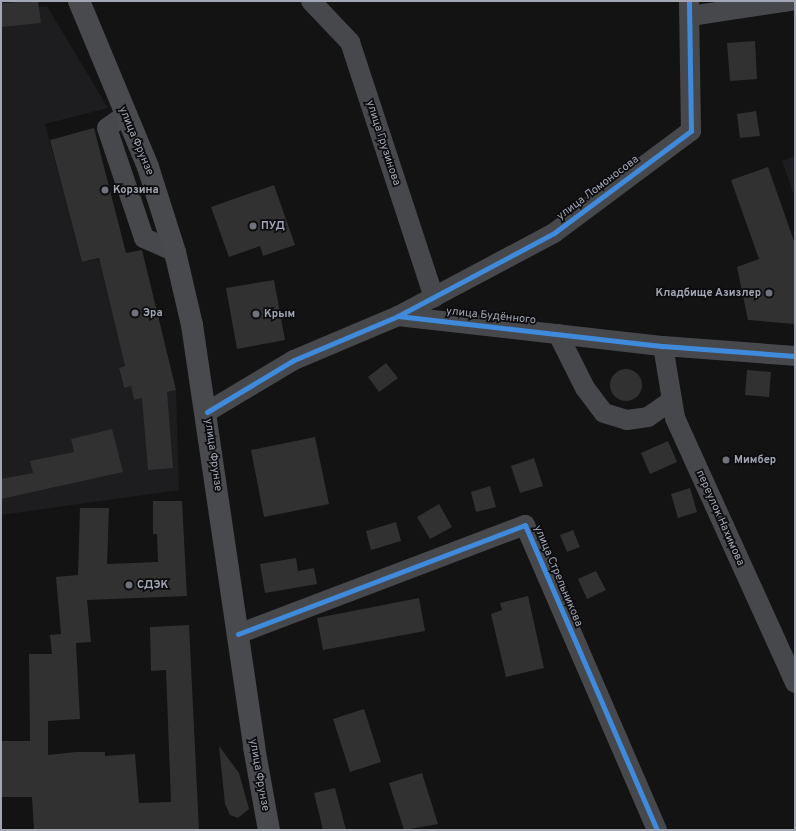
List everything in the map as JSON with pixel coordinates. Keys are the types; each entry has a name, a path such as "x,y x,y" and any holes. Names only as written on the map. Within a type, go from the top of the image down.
{"main road":[{"path":"68,1 92,41"},
{"name":"улица Фрунзе","path":"79,1 92,41 148,167 175,252 207,412 238,634 270,830"}],"street":[{"name":"улица Грузинова","path":"311,1 350,42 434,298"},
{"path":"690,8 790,1"},
{"name":"улица Ломоносова","path":"398,316 554,233 691,131 690,8"},
{"name":"улица Будённого","path":"207,412 294,360 398,316 663,346 795,356"},
{"path":"558,334 585,388 604,413 627,420 648,417 672,400"},
{"name":"переулок Нахимова","path":"663,346 675,418 795,683"},
{"name":"улица Стрельникова","path":"238,634 525,524 657,830"}],"shaded area":[{"path":"47,6 108,108 45,124 82,262 99,259 125,366 119,368 123,388 131,386 134,400 176,390 179,490 1,515 1,12"},
{"path":"795,156 795,198 782,161"}],"building":[{"path":"38,1 41,23 1,27 1,3"},
{"path":"755,41 757,79 730,81 727,43"},
{"path":"756,111 760,136 740,138 737,114"},
{"path":"94,128 126,253 142,250 176,390 167,392 173,468 148,470 142,398 134,400 131,386 124,388 119,368 125,366 99,258 82,262 50,140"},
{"path":"768,167 795,244 795,324 748,320 737,267 759,259 731,180"},
{"name":"ПУД","path":"274,185 295,245 263,256 260,246 229,257 211,207"},
{"name":"Крым","path":"274,280 285,340 237,349 226,288"},
{"path":"386,363 398,378 379,392 368,377"},
{"path":"623,369 629,369 638,373 642,385 638,397 629,401 623,401 614,397 610,388 610,382 614,373"},
{"path":"747,370 771,372 769,397 745,395"},
{"path":"112,429 123,472 1,499 1,479 33,473 30,461 74,452 71,439"},
{"path":"315,437 329,504 264,517 251,450"},
{"path":"668,441 677,462 650,474 641,453"},
{"path":"534,458 543,486 520,493 511,466"},
{"path":"490,486 496,507 476,512 471,492"},
{"path":"690,488 697,512 678,518 671,494"},
{"path":"153,501 182,501 187,596 87,600 91,642 76,643 80,719 48,721 48,755 76,752 105,752 105,756 135,754 139,803 171,802 166,670 151,671 150,627 189,625 199,830 34,830 32,797 1,797 1,741 30,741 29,654 52,654 50,635 61,634 56,577 78,575 80,508 109,508 107,564 158,562 157,534 153,534"},
{"path":"439,504 452,527 430,539 417,517"},
{"path":"396,522 401,541 371,550 366,531"},
{"path":"573,530 580,547 567,552 560,535"},
{"path":"296,558 298,571 314,568 317,584 265,593 260,564"},
{"path":"596,571 606,590 587,599 578,579"},
{"path":"528,596 544,668 506,677 491,614 502,610 500,603"},
{"path":"419,598 425,631 323,650 317,618"},
{"path":"364,709 381,762 350,772 333,719"},
{"path":"219,746 239,773 249,809 238,818 230,815 225,804"},
{"path":"422,773 438,824 404,830 389,783"},
{"path":"335,788 346,830 323,830 314,793"}],"cycle path":[{"path":"398,316 554,233 691,131 689,1"},
{"path":"207,412 294,360 398,316 663,346 795,356"},
{"path":"238,634 525,525 657,830"}],"place":[{"name":"Корзина","path":"105,190"},
{"name":"ПУД","path":"253,226"},
{"name":"Кладбище Азизлер","path":"769,293"},
{"name":"Эра","path":"135,313"},
{"name":"Крым","path":"256,314"},
{"name":"Мимбер","path":"726,460"},
{"name":"СДЭК","path":"129,585"}]}
